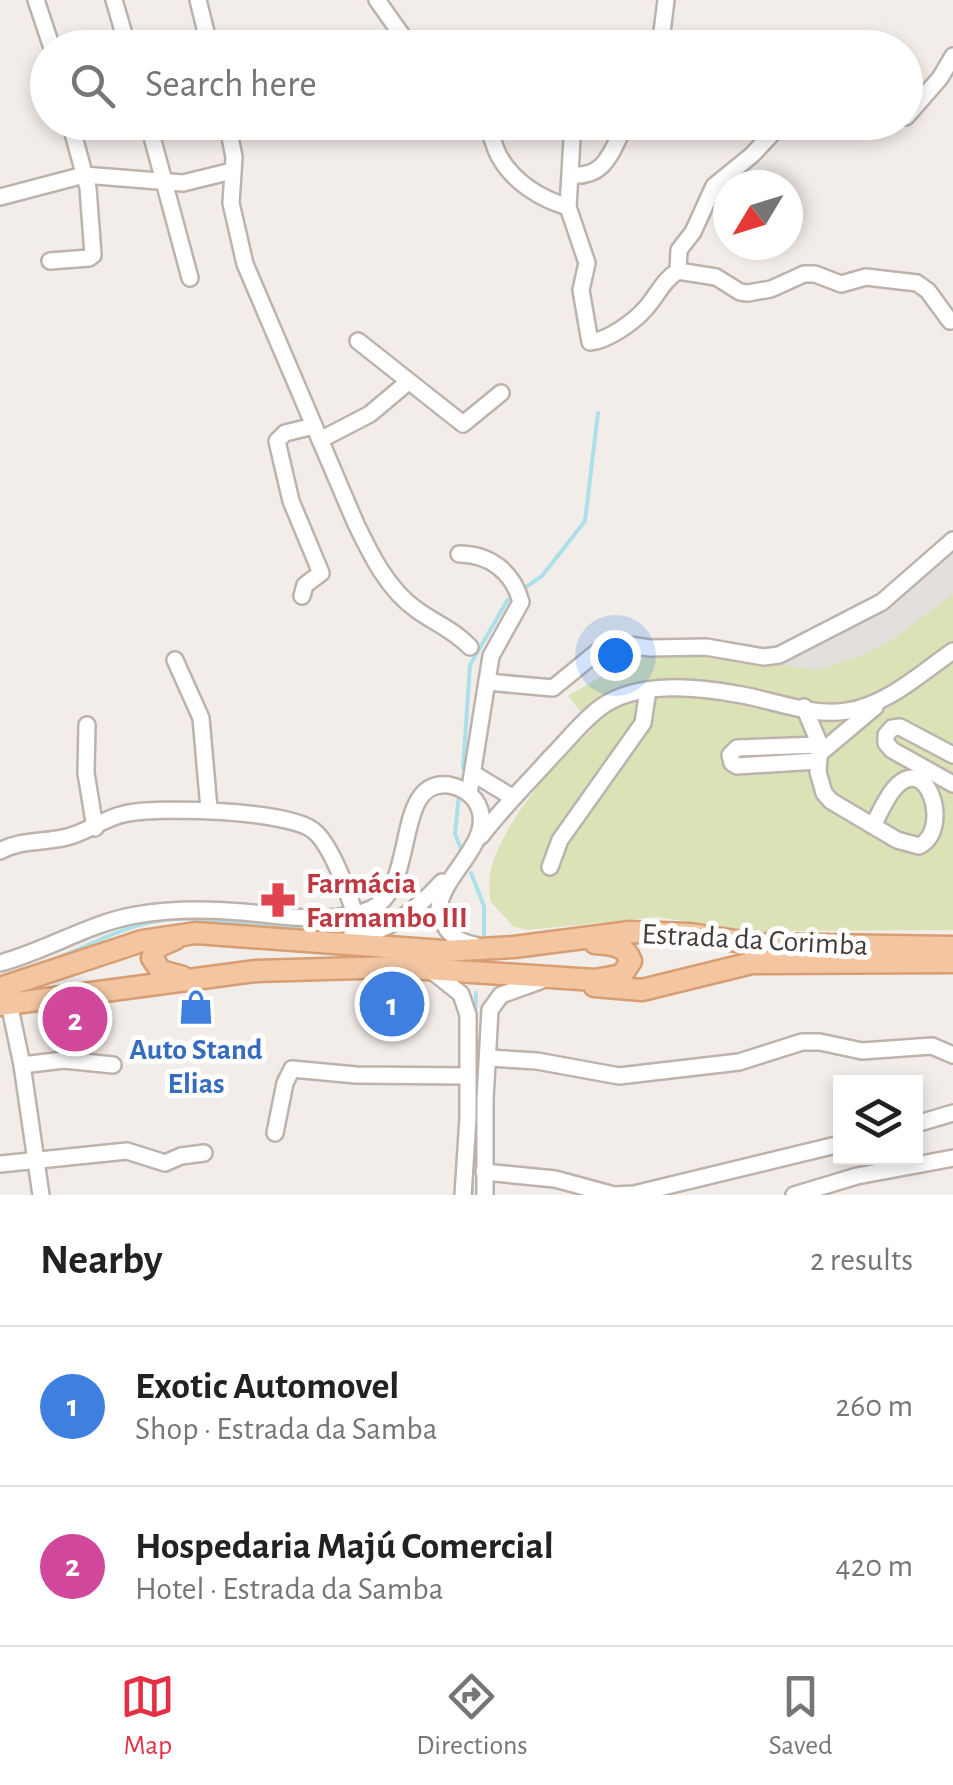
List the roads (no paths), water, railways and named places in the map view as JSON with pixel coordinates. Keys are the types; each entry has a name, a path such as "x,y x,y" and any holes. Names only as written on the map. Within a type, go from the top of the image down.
{"main road":[{"name":"Estrada da Corimba","path":"558,941 630,932 671,932 756,944 953,947"},
{"path":"196,933 162,944 152,958 168,974 200,978"},
{"path":"196,933 423,951 558,941 618,946 631,961 626,972 617,977 553,979 395,966 282,969 3,999 142,940 196,933"},
{"name":"Estrada da Corimba","path":"553,979 631,992 752,964 953,962"}],"street":[{"path":"36,0 46,30"},
{"path":"114,0 123,30"},
{"path":"198,0 206,30"},
{"path":"378,0 399,30"},
{"path":"662,30 666,0"},
{"path":"923,98 953,56"},
{"path":"50,261 93,255 84,175 75,140"},
{"path":"153,140 190,278"},
{"path":"231,140 234,157 232,204 245,264 379,569 410,606 457,634 470,647"},
{"path":"494,140 505,164 524,183 541,198 568,207"},
{"path":"572,140 568,207 586,263 582,290 590,342 598,341 643,311 667,278 678,271 716,278 748,294 771,289 804,274 816,274 841,284 866,277 917,283 928,291 950,321"},
{"path":"571,175 589,176 612,153 619,140"},
{"path":"678,271 679,250 693,232 714,186 766,140"},
{"path":"0,197 84,175 115,175 165,183 193,182 232,170"},
{"path":"358,342 465,424 500,393"},
{"path":"302,596 305,585 321,573 302,532 277,441 282,435 317,433 370,414 408,382"},
{"path":"486,682 552,688 597,652 622,644 650,648 706,646 764,657 780,655 882,602 953,540"},
{"path":"459,554 486,557 516,585 521,602 491,656 469,794"},
{"path":"819,753 737,748 730,756 737,766 819,753 889,695 953,652"},
{"path":"175,660 202,718 209,809"},
{"path":"514,947 468,944 455,938 444,925 439,902 446,884 512,797 602,706 648,690 727,692 804,708 846,712 889,695"},
{"path":"550,867 560,840 643,723 648,690"},
{"path":"804,708 819,753 819,782 831,802 908,845 920,846 940,837 950,821 950,807 941,788 932,782 912,779 893,789"},
{"path":"87,725 86,773 95,828"},
{"path":"953,755 896,727 886,735 886,744 902,756 953,784"},
{"path":"873,826 893,789 902,756"},
{"path":"474,774 512,797"},
{"path":"0,964 136,914 209,910 292,916 355,914 371,908 388,894 400,870 411,812 422,794 447,785 469,794 478,806 482,820 475,844"},
{"path":"0,851 19,842 68,837 118,815 143,810 209,809 313,829 340,876 355,914"},
{"path":"310,941 347,940 392,926 414,911 462,862"},
{"path":"429,969 454,986 465,1000 468,1016 463,1195"},
{"path":"486,1195 490,1010 494,1002 512,989 553,979"},
{"path":"3,999 22,1066 41,1195"},
{"path":"488,1058 537,1061 619,1076 739,1062 802,1042 862,1051 932,1046 953,1055"},
{"path":"22,1066 64,1060 113,1065"},
{"path":"276,1133 285,1083 292,1069 356,1076 466,1076"},
{"path":"923,1122 953,1113"},
{"path":"484,1172 555,1179 614,1195 634,1194 833,1146"},
{"path":"0,1164 128,1151 165,1162 204,1153"},
{"path":"794,1195 857,1176 953,1158"}],"waterway":[{"path":"520,591 542,576 585,521 598,413"},
{"path":"463,768 470,665 513,597"},
{"path":"459,795 455,834 463,854"},
{"path":"471,873 484,906 484,935"},
{"path":"50,961 126,929 174,919 296,929 367,927"},
{"path":"475,1018 476,993"},
{"path":"472,1163 472,1195"}],"place":[{"name":"Farmácia Farmambo III","path":"278,900"},
{"name":"Exotic Automovel","path":"392,1004"},
{"name":"Auto Stand Elias","path":"196,1007"},
{"name":"Hospedaria Majú Comercial","path":"75,1019"}]}
